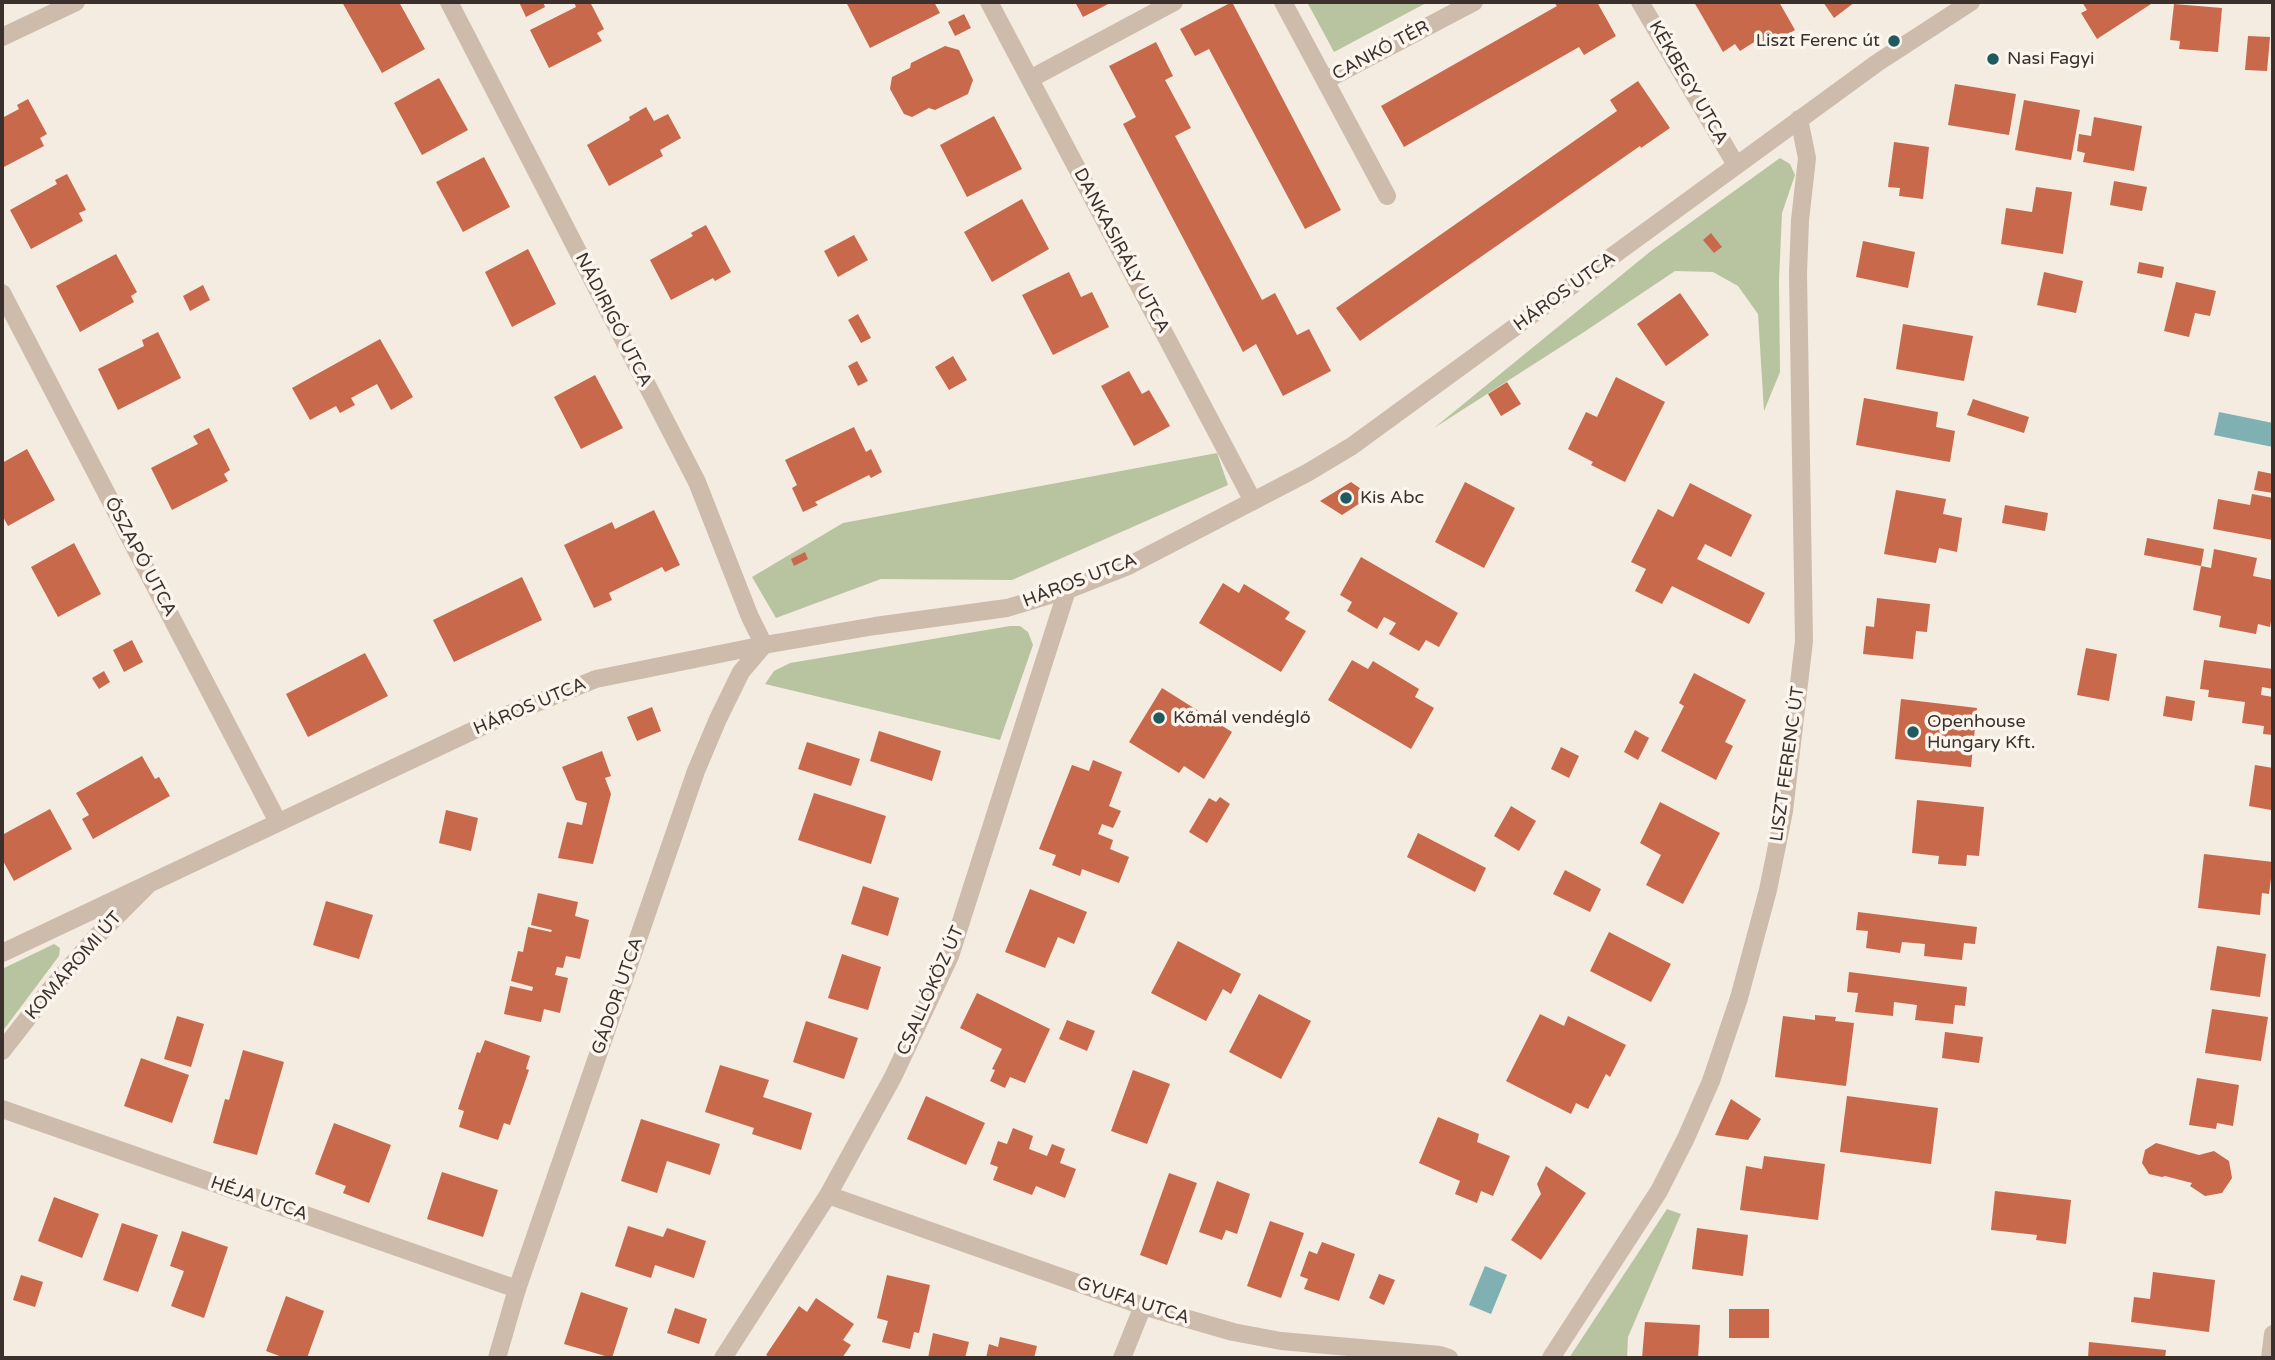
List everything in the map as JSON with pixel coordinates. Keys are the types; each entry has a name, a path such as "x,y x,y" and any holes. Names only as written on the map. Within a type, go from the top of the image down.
{"street":[{"name":"NÁDIRIGÓ UTCA","path":"449,2 697,482 750,617 764,645"},
{"name":"DANKASIRÁLY UTCA","path":"989,2 1253,501"},
{"path":"1030,79 1174,2"},
{"name":"CANKÓ TÉR","path":"1283,2 1387,196"},
{"name":"CANKÓ TÉR","path":"1326,80 1474,2"},
{"name":"KÉKBEGY UTCA","path":"1640,2 1737,165"},
{"name":"HÁROS UTCA","path":"2,953 504,716 596,679 764,645 1007,608 1068,590 1128,566 1352,446 1877,63 1971,2"},
{"path":"2,37 72,3"},
{"name":"LISZT FERENC ÚT","path":"1551,1358 1659,1191 1711,1081 1738,998 1768,890 1784,811 1804,641 1798,274 1800,220 1807,158 1799,119"},
{"name":"ŐSZAPÓ UTCA","path":"2,293 278,822"},
{"name":"CSALLÓKÖZ ÚT","path":"723,1358 828,1195 893,1077 950,956 1068,590"},
{"name":"GÁDOR UTCA","path":"497,1358 517,1289 696,771 741,672 764,645"},
{"name":"KOMÁROMI ÚT","path":"2,1051 48,990 97,935 150,883"},
{"name":"HÉJA UTCA","path":"2,1109 517,1289"},
{"name":"GYUFA UTCA","path":"828,1195 1143,1306 1233,1332 1281,1341 1449,1358"},
{"path":"1122,1358 1143,1306"},
{"path":"2270,1358 2273,1334"}],"green space":[{"path":"1307,2 1428,2 1334,52"},
{"path":"1780,158 1790,164 1795,175 1782,213 1779,281 1780,372 1764,411 1758,314 1738,286 1713,272 1675,271 1434,428 1651,251"},
{"path":"1217,453 1228,485 1012,580 881,579 776,618 752,577 843,523"},
{"path":"1020,626 1028,632 1033,645 1000,740 765,684 774,671 790,663"},
{"path":"54,944 60,948 59,956 2,1032 2,969"},
{"path":"1667,1209 1681,1214 1628,1337 1627,1358 1569,1358"}],"water":[{"path":"2219,412 2273,423 2273,447 2214,435"},
{"path":"1485,1266 1507,1275 1491,1314 1469,1305"}],"building":[{"path":"342,2 399,2 425,49 382,73"},
{"path":"519,2 543,2 545,7 526,17"},
{"path":"574,2 590,2 604,29 597,33 602,41 549,68 530,30 576,7"},
{"path":"846,2 934,2 940,13 870,48"},
{"path":"1075,2 1112,2 1083,17"},
{"path":"1232,2 1341,210 1305,229 1209,49 1195,56 1180,29"},
{"path":"1554,2 1597,2 1616,36 1584,55 1579,47 1404,147 1381,106 1557,6"},
{"path":"1694,2 1779,2 1795,30 1764,48 1759,39 1740,51 1735,44 1723,52"},
{"path":"1823,2 1855,2 1834,18"},
{"path":"2082,2 2151,4 2097,39 2081,13 2087,10"},
{"path":"2174,4 2222,8 2218,52 2179,49 2180,41 2170,40"},
{"path":"964,14 971,28 955,36 948,22"},
{"path":"2248,36 2270,37 2267,71 2245,70"},
{"path":"1156,42 1173,76 1165,80 1191,128 1175,136 1262,300 1275,293 1297,335 1309,329 1331,371 1283,396 1256,344 1243,352 1123,124 1136,117 1109,66"},
{"path":"945,46 959,50 973,80 968,94 935,110 929,108 912,117 904,114 890,89 892,77 910,68 911,63"},
{"path":"439,78 468,130 422,155 394,103"},
{"path":"1638,81 1670,128 1641,148 1640,146 1360,341 1336,308 1617,111 1610,100"},
{"path":"1955,84 2016,94 2009,135 1948,125"},
{"path":"28,99 47,134 40,138 44,146 2,168 2,118 19,109 17,105"},
{"path":"2024,100 2080,110 2071,160 2015,150"},
{"path":"646,107 654,121 668,114 681,138 660,150 663,156 609,186 587,145 630,120 629,117"},
{"path":"994,116 1022,169 967,197 940,145"},
{"path":"2094,117 2142,126 2134,171 2083,162 2085,153 2077,151 2079,134 2091,136"},
{"path":"1894,142 1929,147 1923,199 1899,196 1900,188 1888,187"},
{"path":"484,157 510,207 463,232 436,182"},
{"path":"67,174 86,210 79,213 83,221 31,249 10,210 57,184 55,180"},
{"path":"2114,181 2147,187 2142,211 2110,205"},
{"path":"2036,187 2072,192 2063,254 2001,244 2006,208 2032,212"},
{"path":"1022,199 1049,249 992,282 964,232"},
{"path":"706,225 731,272 715,281 713,278 671,300 650,260 693,236 691,233"},
{"path":"1711,233 1722,247 1714,253 1703,240"},
{"path":"854,235 868,260 838,277 824,251"},
{"path":"1863,241 1915,252 1908,288 1856,277"},
{"path":"528,249 556,304 512,327 485,272"},
{"path":"116,254 137,292 131,296 134,302 80,332 56,286"},
{"path":"2139,262 2164,267 2162,278 2137,273"},
{"path":"1069,272 1081,297 1092,292 1109,327 1053,355 1022,295"},
{"path":"2044,272 2083,281 2076,313 2037,305"},
{"path":"2176,282 2216,291 2210,316 2195,313 2189,337 2164,331"},
{"path":"203,285 210,300 190,311 183,296"},
{"path":"1680,293 1709,335 1666,366 1637,324"},
{"path":"858,314 871,338 861,343 848,320"},
{"path":"1903,324 1973,336 1964,381 1896,369"},
{"path":"158,332 181,378 118,410 98,369 144,346 142,340"},
{"path":"380,339 413,397 391,410 377,384 351,398 355,405 340,413 336,406 310,420 292,388"},
{"path":"953,356 967,380 949,390 935,367"},
{"path":"857,361 868,381 858,386 848,366"},
{"path":"1129,371 1142,394 1149,390 1170,426 1134,446 1101,386"},
{"path":"595,375 623,428 581,449 554,397"},
{"path":"1616,377 1665,402 1625,482 1591,465 1593,462 1568,449 1586,412 1597,417"},
{"path":"1507,382 1521,404 1501,416 1488,394"},
{"path":"1864,398 1938,412 1936,427 1955,431 1950,462 1856,445"},
{"path":"1973,399 2029,417 2024,433 1967,415"},
{"path":"854,427 866,452 871,449 882,472 871,478 869,475 815,502 818,505 803,512 792,488 797,485 785,460"},
{"path":"209,428 230,470 224,474 228,481 172,510 151,468 198,444 193,436"},
{"path":"27,449 55,500 8,526 2,515 2,463"},
{"path":"2258,471 2273,474 2273,493 2254,490"},
{"name":"Kis Abc","path":"1351,482 1371,496 1342,515 1320,501"},
{"path":"1465,482 1515,508 1484,568 1435,542"},
{"path":"1690,483 1752,515 1731,557 1705,544 1697,559 1765,593 1749,624 1672,586 1662,604 1635,591 1646,569 1631,562 1658,509 1673,517"},
{"path":"1896,490 1946,499 1943,514 1962,518 1957,552 1939,548 1936,563 1884,554"},
{"path":"2252,494 2273,498 2273,540 2213,529 2218,499 2250,505"},
{"path":"2005,505 2048,513 2045,531 2002,523"},
{"path":"654,510 680,565 665,572 662,567 609,593 612,600 594,608 564,545 612,522 615,529"},
{"path":"2147,538 2204,549 2201,566 2144,555"},
{"path":"74,543 101,594 58,617 31,567"},
{"path":"2214,549 2257,558 2253,576 2273,580 2270,627 2258,624 2256,634 2219,627 2221,616 2193,610 2201,566 2211,568"},
{"path":"805,552 808,559 794,566 791,559"},
{"path":"1361,557 1458,613 1439,647 1426,640 1419,651 1389,634 1396,623 1384,617 1377,629 1347,611 1352,602 1340,595"},
{"path":"522,577 542,620 454,662 433,620"},
{"path":"1223,583 1239,593 1244,584 1290,612 1285,619 1306,631 1281,672 1199,623"},
{"path":"1877,598 1930,604 1927,632 1916,631 1913,659 1863,654 1866,626 1874,627"},
{"path":"132,640 143,662 124,672 113,650"},
{"path":"2086,648 2117,654 2109,701 2077,695"},
{"path":"365,653 388,696 308,737 286,694"},
{"path":"1352,660 1368,669 1373,661 1419,689 1415,697 1434,708 1411,749 1328,700"},
{"path":"2204,660 2273,669 2273,689 2262,687 2261,695 2273,697 2273,735 2263,734 2264,726 2242,723 2245,702 2208,697 2209,690 2200,689"},
{"path":"104,671 110,682 99,689 92,678"},
{"path":"1694,673 1746,700 1725,742 1733,746 1716,780 1661,751 1684,706 1679,703"},
{"path":"1162,688 1232,732 1204,779 1184,766 1179,773 1129,742"},
{"path":"2166,696 2195,701 2192,721 2163,716"},
{"path":"1901,699 1977,708 1971,767 1895,759"},
{"path":"652,707 661,731 637,741 627,717"},
{"path":"1635,730 1649,738 1638,760 1624,752"},
{"path":"879,731 941,751 932,781 870,761"},
{"path":"807,742 860,759 851,786 798,769"},
{"path":"1561,747 1579,756 1569,778 1551,769"},
{"path":"602,751 611,776 605,778 611,794 593,864 558,858 567,822 582,825 587,803 576,800 562,767"},
{"path":"142,756 155,779 159,777 170,796 93,839 82,819 89,815 76,793"},
{"path":"1093,760 1122,772 1109,806 1121,811 1113,828 1102,824 1098,834 1113,840 1110,849 1129,857 1119,883 1082,869 1080,876 1052,865 1056,855 1039,849 1072,765 1089,771"},
{"path":"2255,765 2273,768 2271,810 2249,806"},
{"path":"814,793 886,816 871,864 798,840"},
{"path":"1220,797 1230,804 1207,843 1189,832 1209,798 1216,802"},
{"path":"1917,800 1984,807 1979,856 1967,855 1966,866 1938,864 1939,856 1912,853"},
{"path":"1660,802 1720,833 1683,904 1646,885 1661,855 1640,843"},
{"path":"1511,806 1536,821 1519,851 1494,836"},
{"path":"50,809 72,849 14,881 2,859 2,835"},
{"path":"446,810 478,818 471,851 439,843"},
{"path":"1418,833 1486,868 1475,892 1407,857"},
{"path":"2204,854 2273,862 2269,894 2262,893 2260,915 2198,908"},
{"path":"1565,870 1601,889 1590,912 1553,894"},
{"path":"863,886 899,898 888,936 851,924"},
{"path":"1030,889 1087,912 1074,944 1058,937 1045,968 1005,952"},
{"path":"538,893 578,902 575,916 589,920 580,959 566,956 563,968 557,967 555,975 568,978 560,1013 544,1009 541,1022 504,1014 510,986 532,991 533,987 511,981 518,951 523,952 528,927 551,932 552,930 531,925"},
{"path":"326,901 373,915 359,959 313,945"},
{"path":"1858,912 1977,927 1975,944 1964,943 1962,960 1924,956 1925,944 1902,942 1900,953 1866,948 1868,931 1856,930"},
{"path":"1609,932 1671,964 1651,1002 1590,971"},
{"path":"1178,941 1241,974 1231,994 1223,989 1206,1021 1151,993"},
{"path":"2217,946 2266,954 2260,997 2210,990"},
{"path":"842,954 881,967 868,1010 828,998"},
{"path":"1849,972 1967,987 1965,1006 1955,1005 1953,1024 1915,1020 1917,1005 1894,1002 1893,1016 1855,1012 1858,993 1847,992"},
{"path":"977,993 1050,1029 1025,1083 1010,1077 1005,1088 990,1081 995,1070 992,1069 1002,1049 960,1028"},
{"path":"1259,994 1311,1021 1281,1079 1229,1052"},
{"path":"2212,1009 2268,1017 2261,1061 2205,1053"},
{"path":"1540,1014 1564,1026 1568,1016 1626,1045 1610,1077 1606,1074 1588,1109 1576,1103 1571,1114 1506,1081"},
{"path":"1815,1015 1836,1017 1835,1021 1854,1023 1846,1086 1775,1077 1783,1016 1815,1020"},
{"path":"177,1016 204,1024 191,1067 164,1059"},
{"path":"1067,1020 1095,1031 1087,1051 1059,1039"},
{"path":"806,1021 858,1038 844,1079 793,1062"},
{"path":"1945,1032 1983,1037 1979,1063 1942,1058"},
{"path":"485,1040 530,1056 526,1069 529,1070 510,1125 504,1123 498,1140 459,1127 464,1111 458,1109 477,1052 480,1053"},
{"path":"243,1050 284,1062 257,1155 213,1143"},
{"path":"141,1058 189,1075 172,1123 124,1106"},
{"path":"720,1065 769,1080 763,1097 812,1113 801,1150 752,1134 754,1128 705,1112"},
{"path":"1133,1070 1170,1084 1147,1144 1111,1131"},
{"path":"2197,1078 2239,1085 2233,1126 2217,1123 2216,1129 2189,1125"},
{"path":"926,1096 985,1123 966,1165 907,1139"},
{"path":"1847,1096 1938,1108 1931,1164 1840,1152"},
{"path":"1731,1099 1761,1119 1748,1140 1715,1135"},
{"path":"1438,1117 1479,1134 1477,1142 1510,1156 1493,1196 1481,1191 1477,1203 1455,1194 1460,1181 1419,1163"},
{"path":"641,1119 720,1144 710,1175 667,1161 657,1193 621,1181"},
{"path":"334,1123 391,1145 369,1203 343,1193 346,1186 315,1174"},
{"path":"1013,1128 1033,1136 1029,1149 1047,1156 1052,1144 1065,1149 1060,1163 1076,1169 1065,1198 1036,1186 1032,1195 993,1180 998,1167 990,1164 998,1141 1007,1144"},
{"path":"2156,1143 2199,1155 2214,1151 2229,1161 2232,1178 2222,1193 2205,1196 2190,1186 2192,1183 2149,1174 2142,1163 2145,1150"},
{"path":"1764,1156 1825,1164 1818,1220 1740,1210 1746,1166 1762,1169"},
{"path":"1546,1166 1586,1193 1541,1260 1511,1240 1541,1194 1537,1184"},
{"path":"442,1172 498,1190 483,1237 427,1219"},
{"path":"1169,1173 1197,1183 1167,1265 1140,1255"},
{"path":"1217,1181 1250,1194 1237,1234 1226,1230 1222,1240 1199,1232"},
{"path":"1995,1191 2071,1200 2066,1244 2036,1240 2037,1235 1991,1230"},
{"path":"54,1197 99,1214 82,1258 38,1241"},
{"path":"1270,1221 1304,1233 1281,1298 1247,1286"},
{"path":"122,1223 158,1235 138,1292 103,1280"},
{"path":"628,1226 663,1237 667,1228 706,1241 694,1278 655,1265 651,1278 615,1266"},
{"path":"1697,1228 1748,1235 1743,1276 1692,1269"},
{"path":"182,1231 228,1247 204,1318 171,1306 184,1271 170,1266"},
{"path":"1322,1242 1355,1254 1339,1301 1304,1289 1308,1279 1300,1276 1309,1251 1317,1254"},
{"path":"2153,1272 2215,1280 2209,1332 2131,1322 2134,1297 2150,1299"},
{"path":"1379,1274 1395,1280 1384,1305 1369,1298"},
{"path":"21,1275 43,1282 35,1307 13,1300"},
{"path":"887,1275 930,1285 919,1333 914,1332 910,1349 882,1342 888,1321 877,1318"},
{"path":"581,1292 628,1308 612,1358 564,1344"},
{"path":"286,1296 324,1311 307,1358 285,1358 266,1351"},
{"path":"816,1298 854,1324 843,1340 851,1345 842,1358 771,1358 766,1355 799,1306 807,1312"},
{"path":"675,1308 707,1319 699,1344 667,1333"},
{"path":"1729,1309 1769,1309 1769,1338 1729,1338"},
{"path":"1645,1322 1700,1325 1698,1358 1642,1358"},
{"path":"933,1333 969,1342 965,1358 928,1358"},
{"path":"1000,1337 1037,1346 1034,1358 986,1358 989,1344 998,1347"},
{"path":"2089,1342 2166,1350 2165,1358 2088,1358"}],"place":[{"name":"Liszt Ferenc út","path":"1894,41"},
{"name":"Nasi Fagyi","path":"1993,59"},
{"name":"Kis Abc","path":"1346,498"},
{"name":"Kőmál vendéglő","path":"1159,718"},
{"name":"Openhouse Hungary Kft.","path":"1913,732"}]}
